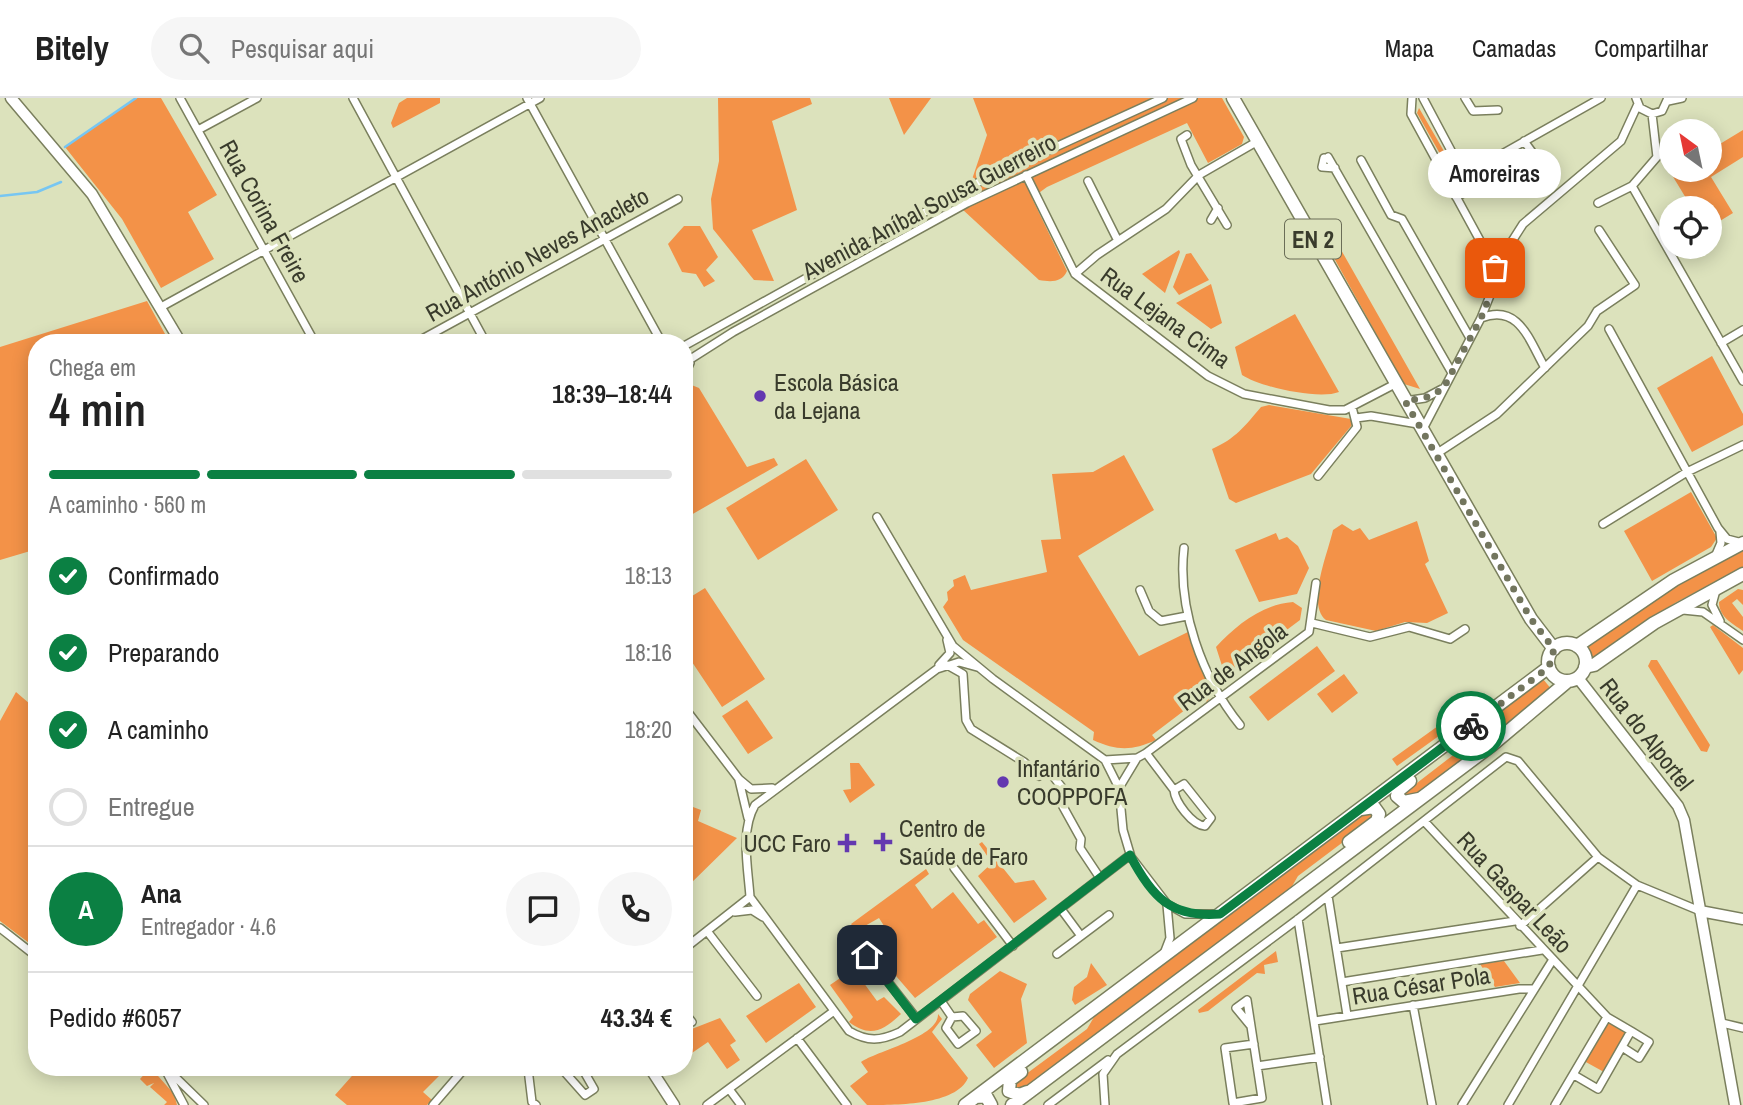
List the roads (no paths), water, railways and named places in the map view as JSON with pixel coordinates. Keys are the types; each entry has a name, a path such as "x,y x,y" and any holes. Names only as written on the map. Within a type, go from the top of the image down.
{"main road":[{"name":"EN 2","path":"1233,98 1531,619 1554,649"},
{"path":"1244,116 1246,98"},
{"path":"1577,646 1657,590 1743,543"},
{"path":"1012,1105 1422,798 1577,675 1673,611 1743,574"},
{"path":"971,1101 1549,667 1554,649 1565,643 1577,646 1585,655 1577,675"},
{"path":"1549,667 1556,677 1577,675"},
{"path":"1422,798 1404,802 1397,796 1399,790 1468,738 1480,719"},
{"path":"1302,888 1312,871 1377,821 1379,814 1374,807 1370,805 1360,810"},
{"path":"1031,1091 1014,1094 1008,1086 1010,1080 1074,1033 1080,1018"},
{"path":"971,1101 986,1096 991,1105"}],"street":[{"path":"11,98 92,194 176,334"},
{"name":"Rua Corina Freire","path":"180,98 310,334"},
{"path":"198,130 257,98"},
{"path":"353,98 481,334"},
{"path":"161,307 396,178 528,101 540,98"},
{"name":"Avenida Aníbal Sousa Guerreiro","path":"693,343 979,182 1163,98"},
{"name":"Avenida Aníbal Sousa Guerreiro","path":"693,358 733,332 894,243 1026,175 1193,98"},
{"path":"1356,418 1371,416 1420,427 1481,318 1495,283 1495,268 1410,114 1412,98"},
{"path":"1423,98 1465,175"},
{"path":"1465,98 1473,111 1498,110"},
{"path":"1449,184 1601,98"},
{"path":"1637,101 1644,111 1653,114 1662,111 1668,99 1682,98"},
{"path":"528,101 657,334"},
{"path":"1495,268 1523,225 1620,141 1637,101"},
{"path":"1598,203 1632,186 1657,157 1653,114"},
{"path":"1187,135 1181,139 1191,165 1227,225"},
{"path":"1026,175 1075,274 1166,209 1199,175 1258,141"},
{"path":"1456,197 1527,159 1532,152 1524,141"},
{"path":"1326,157 1335,168 1452,373"},
{"path":"1361,160 1391,215 1403,222 1470,338"},
{"path":"1088,181 1118,242"},
{"path":"1632,186 1743,381"},
{"name":"Rua António Neves Anacleto","path":"432,334 678,199"},
{"path":"1211,220 1218,207"},
{"path":"1436,455 1497,414 1588,326 1598,311 1635,285 1599,230"},
{"name":"Rua Lejana Cima","path":"1075,274 1192,365 1244,394 1329,410 1352,407 1395,384"},
{"path":"1481,318 1503,314 1517,320 1545,368"},
{"path":"1609,329 1718,528 1727,538 1743,543"},
{"path":"1721,343 1743,330"},
{"path":"1405,401 1425,398 1443,389"},
{"path":"1318,476 1357,427 1352,407"},
{"path":"1603,524 1687,472 1743,444"},
{"path":"877,517 953,646 1105,760 1119,788 1123,830 1130,855 1167,905 1170,938 1157,962"},
{"path":"1715,557 1721,542 1718,528"},
{"path":"1184,548 1182,569 1187,616 1220,700 1240,725"},
{"name":"Rua de Angola","path":"1105,760 1137,758 1146,753 1309,632 1316,583"},
{"path":"1719,586 1712,598 1712,605 1724,627"},
{"path":"1140,590 1149,611 1161,621 1187,616"},
{"path":"1673,611 1703,612 1743,640"},
{"path":"1312,623 1370,637 1409,627 1450,639 1465,629"},
{"path":"748,817 758,803 776,788 937,668 950,653 946,634"},
{"path":"937,668 958,662 981,668"},
{"path":"937,668 947,665 956,668 963,680 966,720 971,729 1024,762 1040,776 1048,770 1064,790 1061,803 1081,839 1080,848 1100,878"},
{"path":"963,680 974,669 981,668"},
{"name":"Rua do Alportel","path":"1577,675 1678,806 1688,836 1734,1105"},
{"path":"693,719 739,779 754,790 758,803"},
{"path":"1146,753 1174,790 1175,797 1194,823 1205,826 1211,818 1188,787 1184,784 1174,790"},
{"path":"1048,1105 1298,919 1506,757 1512,757 1598,857 1637,885 1700,911 1743,919"},
{"name":"Rua de Angola","path":"1119,788 1137,758"},
{"path":"739,779 748,817 750,897 849,1031 864,1039 882,1040 916,1019 1130,855"},
{"path":"754,790 776,788"},
{"path":"746,802 758,803"},
{"name":"Rua Gaspar Leão","path":"1424,821 1578,989 1607,1017 1631,1031"},
{"path":"1336,948 1517,923 1598,857"},
{"path":"954,868 1013,946"},
{"path":"1508,1105 1637,885"},
{"path":"1328,896 1347,1015"},
{"path":"693,941 750,897"},
{"path":"1167,905 1196,916 1220,914"},
{"path":"1061,909 1081,936"},
{"path":"731,914 752,911 766,919"},
{"path":"1057,954 1109,915"},
{"path":"1298,919 1327,1105"},
{"path":"0,928 28,950"},
{"path":"707,931 757,996"},
{"path":"854,948 867,955 916,1019"},
{"path":"1342,982 1542,950"},
{"path":"1462,1105 1552,961"},
{"name":"Rua César Pola","path":"1315,1021 1534,989"},
{"path":"941,1001 953,1017"},
{"path":"1413,1005 1432,1105"},
{"path":"707,1105 834,1011"},
{"path":"1555,1105 1607,1017"},
{"path":"1722,1023 1743,1028"},
{"path":"1251,1025 1254,1044 1257,1066 1262,1098 1233,1103 1225,1048 1254,1044"},
{"path":"1574,1075 1598,1089 1631,1031 1649,1042 1639,1058 1622,1047"},
{"path":"797,1038 847,1105"},
{"path":"1105,1105 1103,1074 1117,1054"},
{"path":"1257,1066 1320,1057"},
{"path":"169,1076 184,1105"},
{"path":"172,1076 204,1105"},
{"path":"433,1105 458,1076"},
{"path":"529,1076 532,1102 536,1105"},
{"path":"568,1076 585,1094 594,1089 587,1076"},
{"path":"655,1076 674,1105"},
{"path":"1084,1078 1100,1079 1103,1087"},
{"path":"729,1089 741,1105"}],"waterway":[{"path":"65,147 136,98"},
{"path":"0,196 37,192 61,182"}],"place":[{"name":"Amoreiras","path":"1495,268"},
{"name":"Escola Básica da Lejana","path":"760,396"},
{"name":"Infantário COOPPOFA","path":"1003,782"},
{"name":"Centro de Saúde de Faro","path":"883,842"},
{"name":"UCC Faro","path":"847,843"}]}
